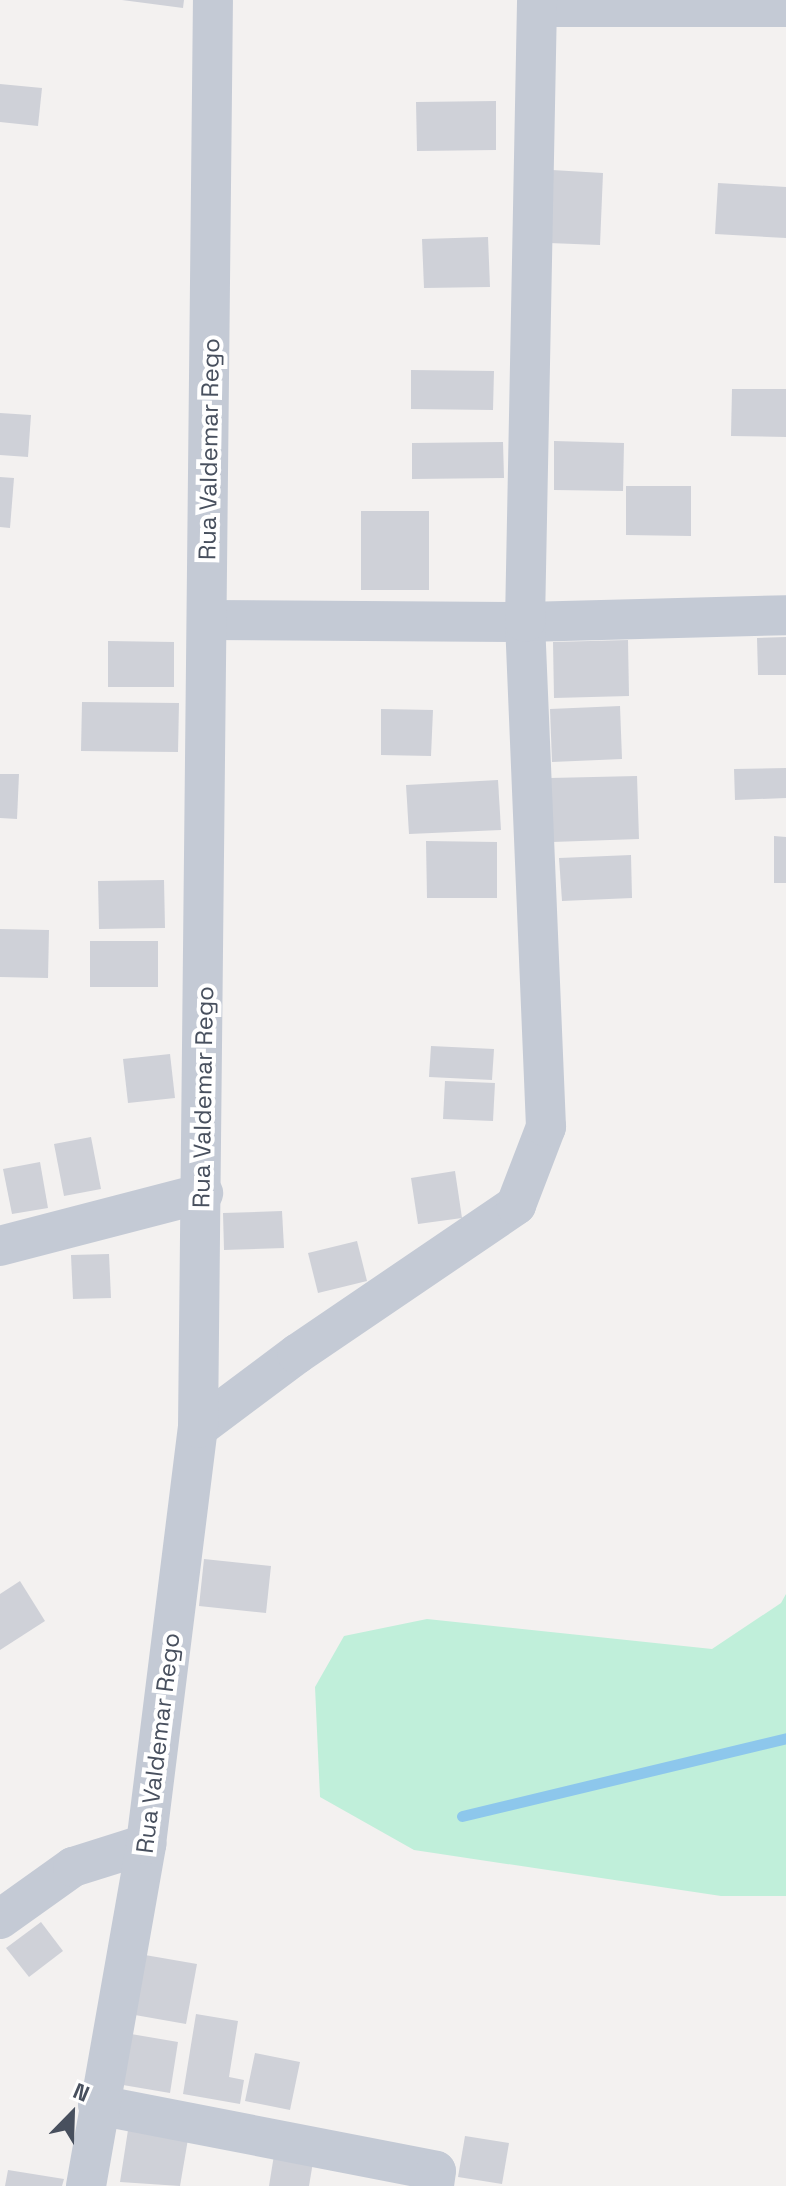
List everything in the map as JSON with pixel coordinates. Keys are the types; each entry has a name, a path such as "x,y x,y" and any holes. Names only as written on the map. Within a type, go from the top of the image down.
{"street":[{"name":"Rua Valdemar Rego","path":"86,2186 146,1844 198,1428 203,1193 213,0"},
{"path":"198,1428 297,1354 516,1205 546,1127 525,622 537,4 786,7"},
{"path":"207,620 525,622 786,615"},
{"path":"0,1246 203,1193"},
{"path":"0,1919 73,1867 146,1844"},
{"path":"98,2105 436,2171 434,2186"}],"green space":[{"path":"786,1594 786,1896 721,1896 414,1850 320,1797 315,1687 344,1636 427,1619 712,1649 781,1603"}],"building":[{"path":"122,0 184,0 183,8"},
{"path":"0,84 42,88 38,126 0,122"},
{"path":"496,101 496,150 417,151 416,102"},
{"path":"552,170 603,173 600,245 549,243"},
{"path":"718,183 786,187 786,238 715,234"},
{"path":"488,237 490,287 424,288 422,239"},
{"path":"411,370 494,371 493,410 411,409"},
{"path":"732,389 786,389 786,437 731,436"},
{"path":"0,413 31,415 28,457 0,455"},
{"path":"554,441 624,443 623,491 554,490"},
{"path":"503,442 504,478 412,479 412,443"},
{"path":"0,477 14,478 10,528 0,527"},
{"path":"626,486 691,486 691,536 626,535"},
{"path":"361,511 429,511 429,590 361,590"},
{"path":"786,637 786,675 758,675 757,638"},
{"path":"628,640 629,696 554,698 553,642"},
{"path":"108,641 174,642 174,687 108,687"},
{"path":"82,702 179,703 178,752 81,751"},
{"path":"620,706 622,759 552,762 550,709"},
{"path":"381,709 433,710 431,756 381,755"},
{"path":"786,768 786,798 735,800 734,769"},
{"path":"0,774 19,774 17,819 0,818"},
{"path":"637,776 639,839 552,842 550,778"},
{"path":"498,780 501,830 409,834 406,785"},
{"path":"774,836 786,837 786,883 774,883"},
{"path":"426,841 497,842 497,898 427,898"},
{"path":"631,855 632,898 562,901 559,858"},
{"path":"164,880 165,928 99,929 98,881"},
{"path":"0,929 49,930 48,978 0,977"},
{"path":"90,941 158,941 158,987 90,987"},
{"path":"431,1046 494,1049 492,1080 429,1077"},
{"path":"170,1054 175,1098 128,1103 123,1059"},
{"path":"445,1081 495,1083 493,1121 443,1119"},
{"path":"91,1137 101,1189 64,1196 54,1144"},
{"path":"40,1162 48,1208 12,1214 3,1169"},
{"path":"455,1171 462,1218 418,1224 411,1178"},
{"path":"282,1211 284,1248 224,1250 223,1213"},
{"path":"357,1241 367,1281 318,1293 308,1253"},
{"path":"109,1254 111,1298 73,1299 71,1255"},
{"path":"204,1559 271,1566 266,1613 199,1606"},
{"path":"20,1581 45,1621 0,1650 0,1594"},
{"path":"41,1922 63,1951 29,1977 6,1948"},
{"path":"145,1955 197,1964 186,2024 135,2015"},
{"path":"196,2014 238,2021 229,2077 244,2080 240,2104 183,2094"},
{"path":"131,2034 178,2042 170,2093 123,2085"},
{"path":"255,2053 300,2062 290,2110 245,2101"},
{"path":"128,2130 188,2139 180,2186 120,2182"},
{"path":"465,2136 509,2143 502,2184 458,2177"},
{"path":"274,2155 313,2162 309,2186 269,2186"},
{"path":"8,2170 64,2179 62,2186 5,2186"}],"waterway":[{"path":"462,1816 786,1738"}]}
